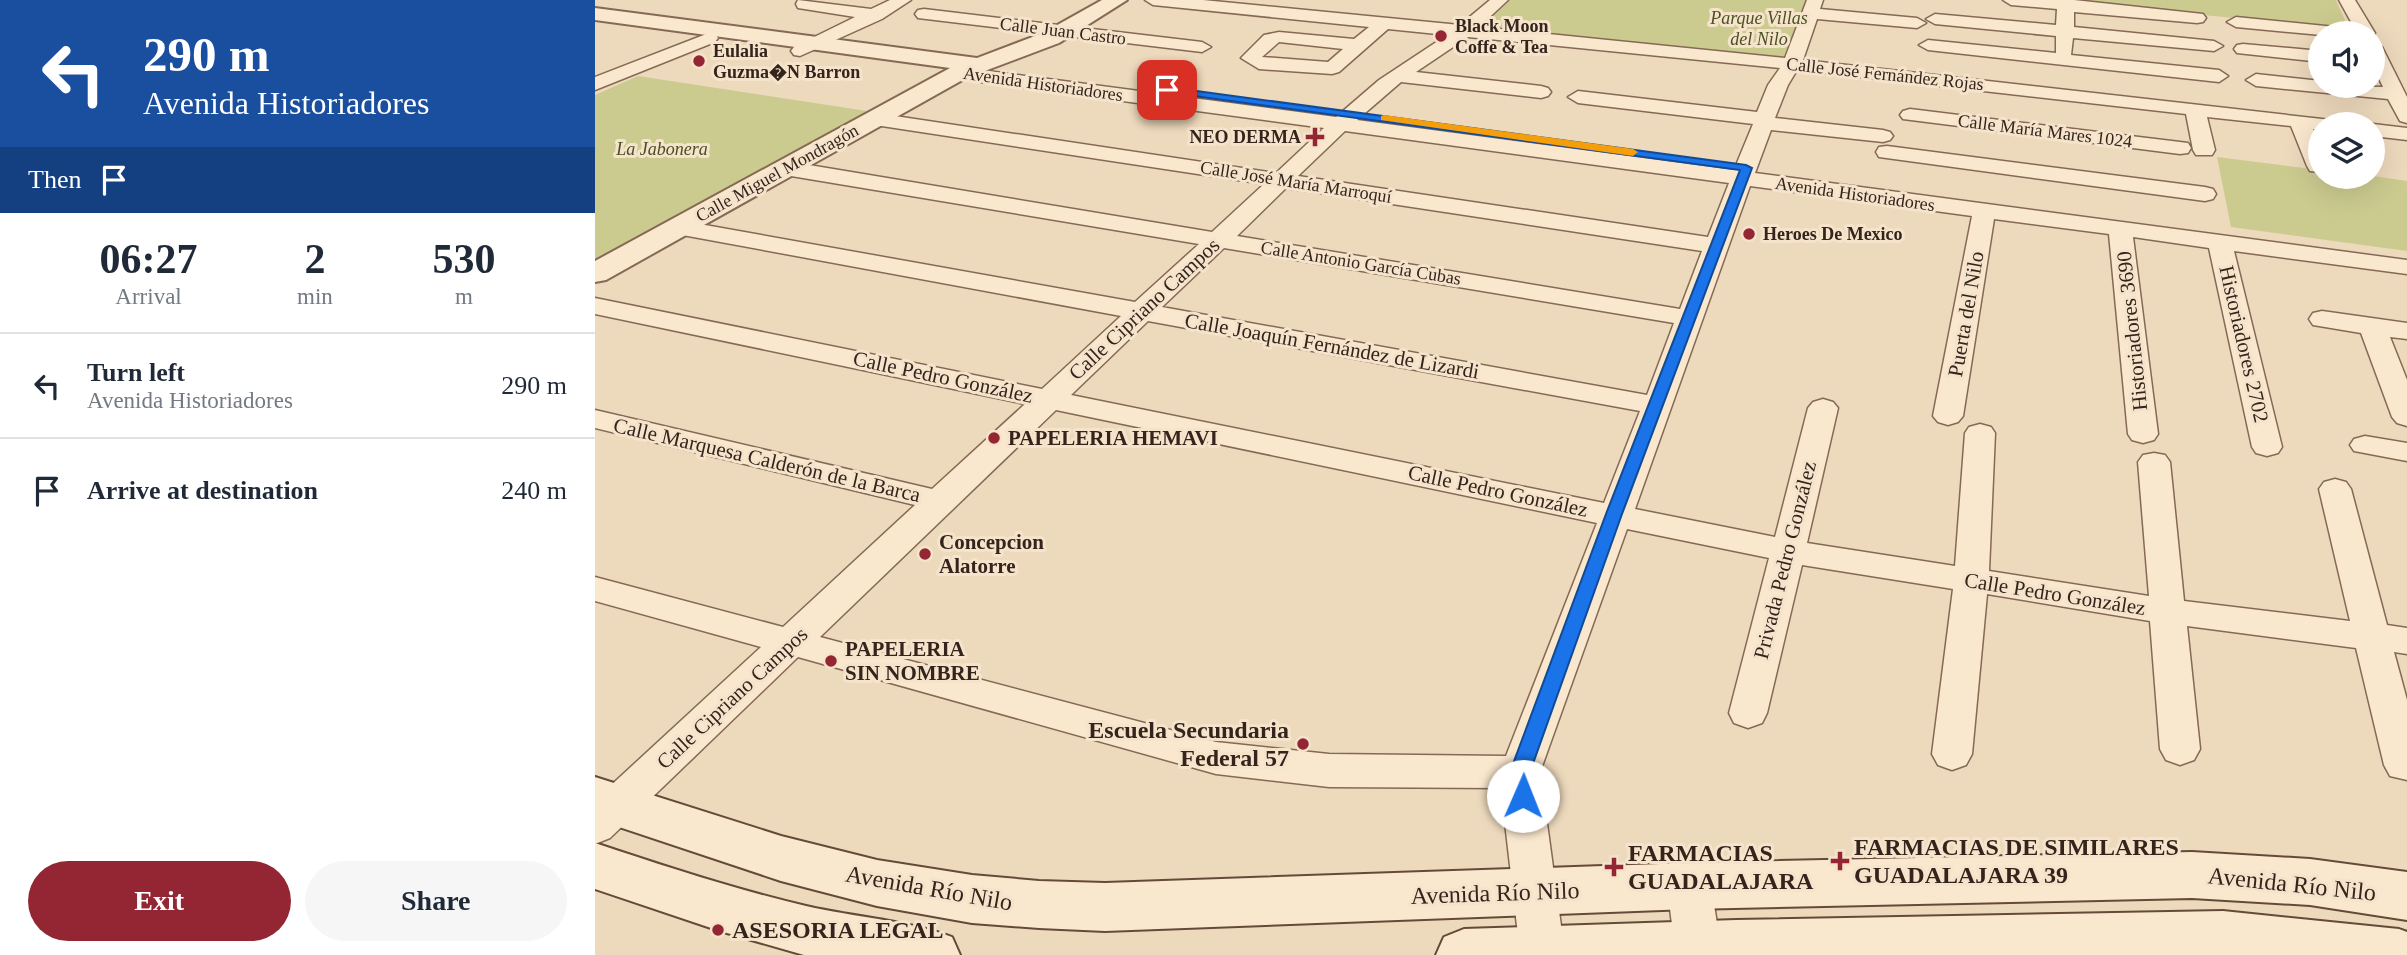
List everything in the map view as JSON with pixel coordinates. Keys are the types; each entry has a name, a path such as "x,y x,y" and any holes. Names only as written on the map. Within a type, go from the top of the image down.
{"street":[{"path":"808,47 903,0"},
{"name":"Calle Miguel Mondragón","path":"595,272 970,69 1064,31 1117,0"},
{"name":"Calle José Fernández Rojas","path":"1153,0 2063,94 2308,122"},
{"name":"Calle Cipriano Campos","path":"602,810 789,644 1347,119 1397,76 1463,32 1500,0"},
{"path":"2011,0 2197,19"},
{"path":"2347,0 2359,21"},
{"path":"806,2 876,15"},
{"path":"2058,215 2066,4"},
{"path":"1543,952 1520,772 1716,246 1764,121 1791,68 1813,7 1926,21 2214,46"},
{"name":"Avenida Historiadores","path":"595,14 808,47 2058,215 2407,256"},
{"name":"Calle Juan Castro","path":"924,14 1202,47"},
{"path":"2236,22 2308,29"},
{"name":"Avenida Historiadores","path":"595,23 709,38 808,47"},
{"path":"1357,45 1279,37 1270,39 1250,58 1259,63 1329,69 1384,23"},
{"path":"598,80 709,38"},
{"path":"1928,45 2219,76"},
{"path":"2243,49 2308,56"},
{"path":"2385,64 2407,75"},
{"path":"2385,75 2407,117"},
{"path":"1397,76 1541,92"},
{"path":"2256,80 2395,94"},
{"path":"1578,97 1764,121 1885,144 2061,153 2205,194"},
{"path":"2195,109 2204,150"},
{"name":"Calle María Mares 1024","path":"1910,115 2061,153 2180,148"},
{"name":"Calle José María Marroquí","path":"875,119 1716,246"},
{"path":"2299,121 2308,142"},
{"path":"2385,131 2407,134"},
{"name":"Calle Antonio García Cubas","path":"785,168 1689,318"},
{"name":"Avenida Historiadores","path":"1744,173 1984,211 2058,215 2120,229 2407,267"},
{"name":"Puerta del Nilo","path":"1948,416 1984,211"},
{"name":"Calle Joaquín Fernández de Lizardi","path":"677,227 1656,405"},
{"name":"Historiadores 3690","path":"2120,229 2168,611"},
{"name":"Historiadores 2702","path":"2220,242 2267,447"},
{"name":"Calle Pedro González","path":"595,306 1787,551 2168,611 2390,639"},
{"path":"2322,319 2407,331"},
{"path":"2372,326 2407,417"},
{"name":"Privada Pedro González","path":"1748,713 1823,408"},
{"name":"Calle Marquesa Calderón de la Barca","path":"595,419 939,501"},
{"path":"1952,754 1971,582 1980,433"},
{"path":"2365,445 2407,452"},
{"path":"2335,489 2390,639 2404,765"},
{"path":"595,589 789,644 1216,758 1257,766 1520,772"},
{"path":"2168,611 2180,749"},
{"name":"Avenida Río Nilo","path":"602,810 803,864 910,889 970,899 1105,907 1689,886 2193,874 2310,882 2407,897"},
{"path":"595,866 771,923 885,948 932,955"},
{"path":"1689,886 1718,950"},
{"path":"1464,955 2223,936 2399,955"}],"green space":[{"name":"Parque Villas del Nilo","path":"1507,0 1808,0 1782,60 1471,30"},
{"path":"2079,0 2336,0 2345,21 2308,21 2308,25 2079,3"},
{"name":"La Jabonera","path":"638,76 867,111 595,261 595,95"},
{"path":"2217,157 2308,168 2308,189 2385,189 2385,178 2407,181 2407,251 2231,227"}],"slow traffic":[{"path":"1384,118 1633,152"}],"place":[{"name":"Black Moon Coffe & Tea","path":"1441,36"},
{"name":"Eulalia Guzma�N Barron","path":"699,61"},
{"name":"NEO DERMA","path":"1315,137"},
{"name":"Heroes De Mexico","path":"1749,234"},
{"name":"PAPELERIA HEMAVI","path":"994,438"},
{"name":"Concepcion Alatorre","path":"925,554"},
{"name":"PAPELERIA SIN NOMBRE","path":"831,661"},
{"name":"Escuela Secundaria Federal 57","path":"1303,744"},
{"name":"FARMACIAS DE SIMILARES GUADALAJARA 39","path":"1840,861"},
{"name":"FARMACIAS GUADALAJARA","path":"1614,867"},
{"name":"ASESORIA LEGAL","path":"718,930"}],"route":[{"path":"1167,90 1746,168 1614,514 1520,772 1523,796"}]}
